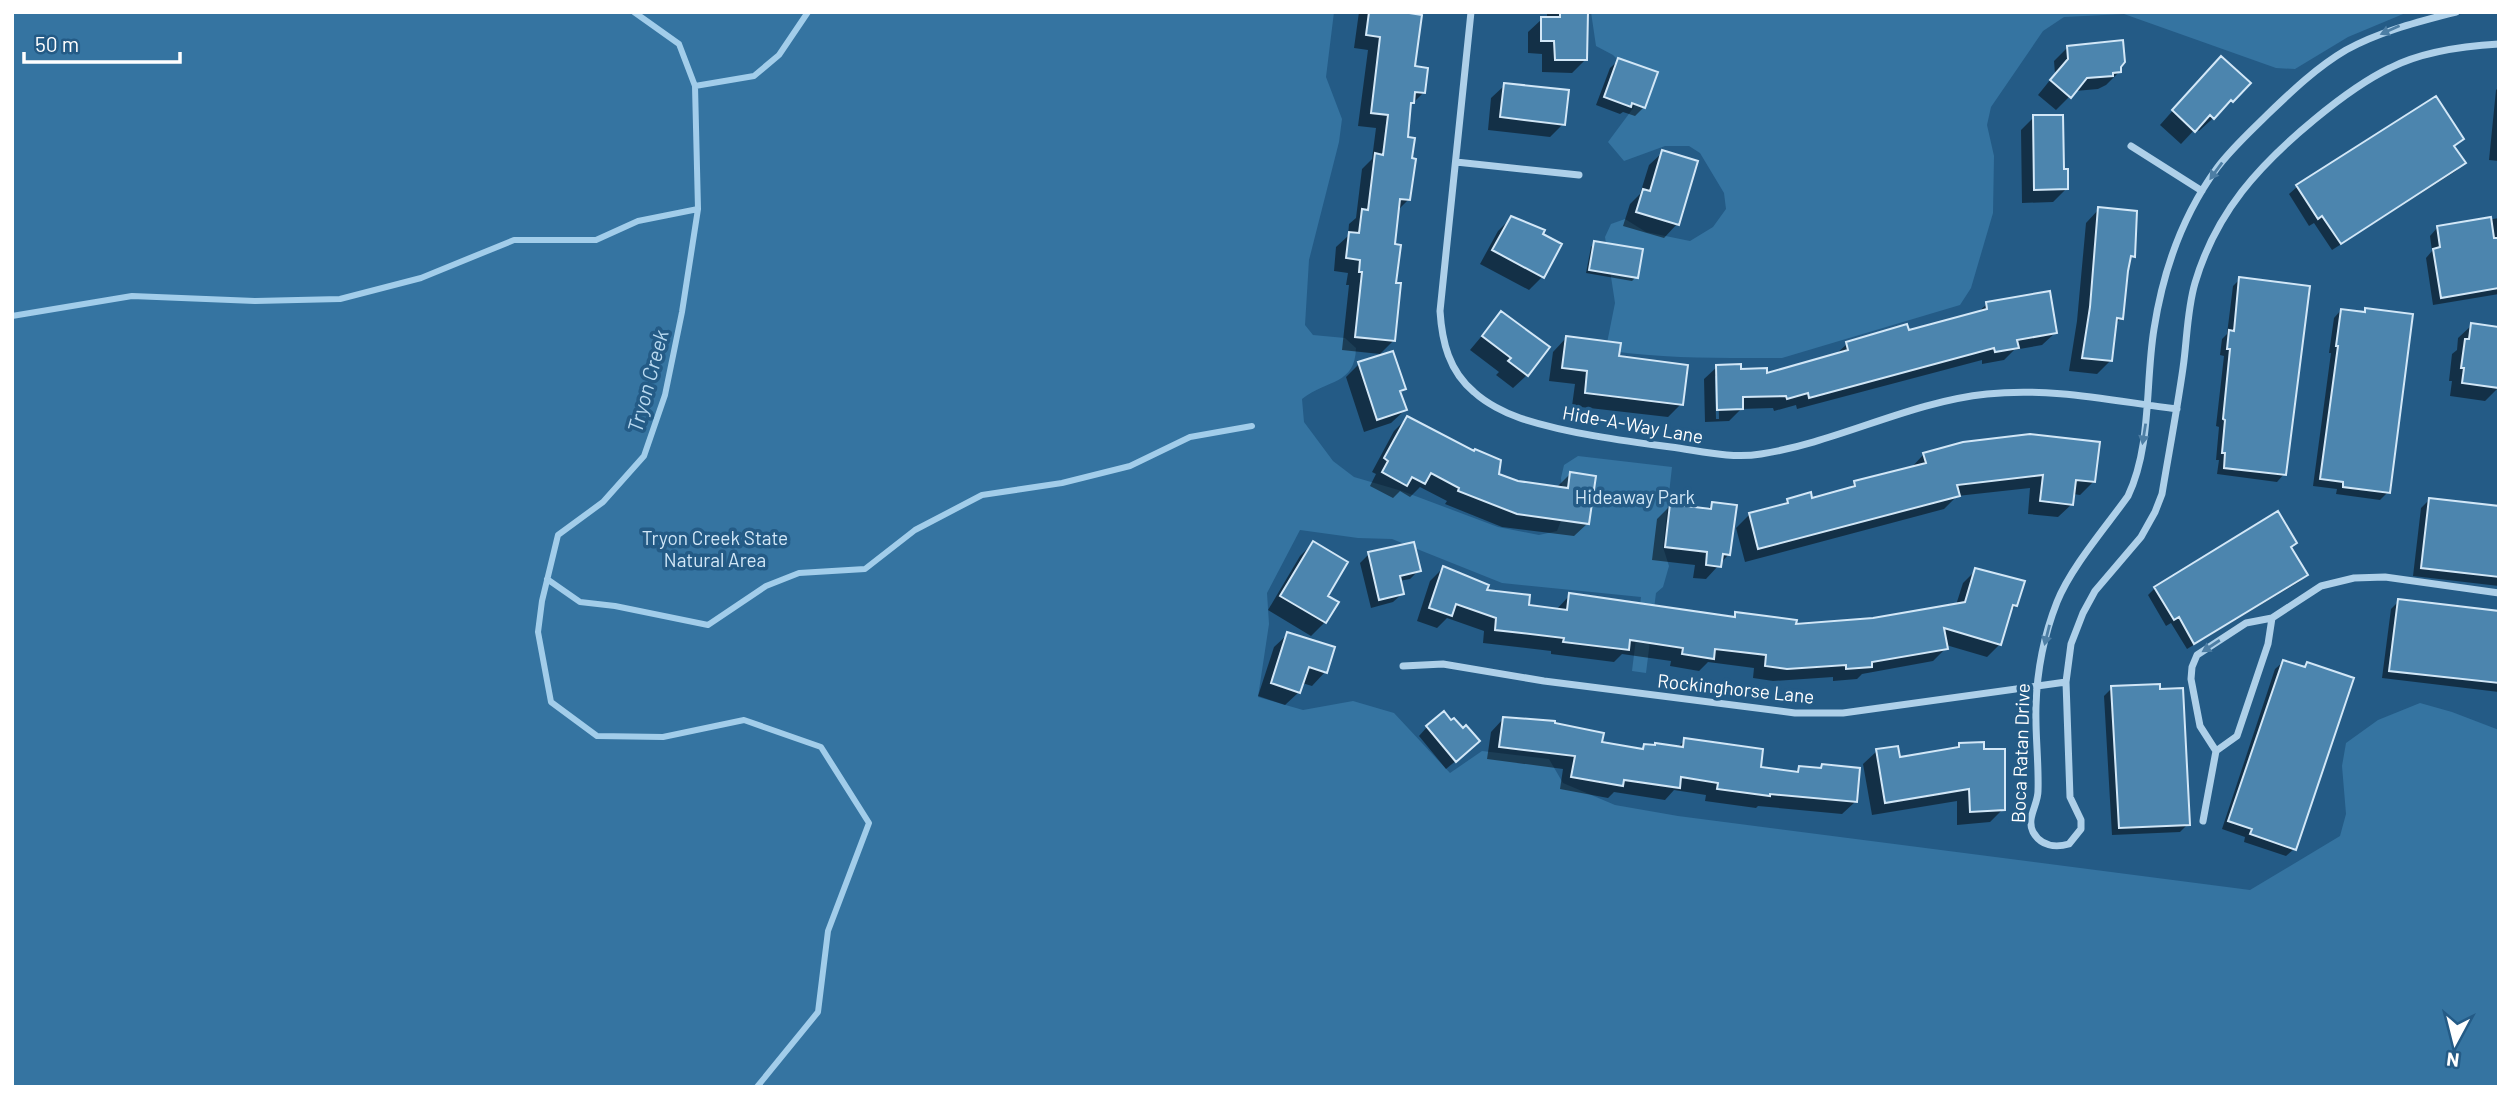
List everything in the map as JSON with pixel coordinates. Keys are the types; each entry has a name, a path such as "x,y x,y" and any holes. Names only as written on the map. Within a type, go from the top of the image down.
{"street":[{"name":"Hide-A-Way Lane","path":"1471,12 1440,312 1445,348 1455,370 1474,392 1519,418 1619,440 1739,456 1798,448 1926,406 1985,394 2060,392 2177,409"},
{"name":"Boca Ratan Drive","path":"2456,12 2401,26 2345,51 2300,83 2218,166 2202,191 2175,247 2162,285 2153,332 2147,405 2135,482 2129,496 2075,571 2058,600 2046,635 2036,707 2038,794 2030,819 2031,830 2046,845 2069,844 2081,829 2081,820 2070,797 2066,682 2071,644 2095,591 2141,537 2162,494 2194,286 2206,251 2229,207 2281,146 2334,103 2391,67 2431,54 2499,44"},
{"path":"2131,146 2202,191"},
{"path":"1457,162 1579,175"},
{"path":"2203,821 2216,751 2200,726 2191,679 2197,655 2246,623 2272,618 2320,586 2354,578 2385,578 2499,593"},
{"path":"2216,751 2237,736 2268,644 2272,618"},
{"name":"Rockinghorse Lane","path":"1403,666 1443,664 1544,681 1795,713 1843,713 2066,682"}],"green space":[{"name":"Tryon Creek State Natural Area","path":"12,12 1334,12 1326,77 1342,119 1339,142 1309,260 1305,325 1313,335 1345,338 1356,348 1351,369 1345,375 1302,399 1304,422 1333,461 1354,477 1402,491 1498,527 1539,535 1557,531 1564,513 1561,478 1564,465 1578,456 1672,467 1663,547 1669,566 1663,587 1656,593 1646,673 1632,671 1641,597 1502,583 1392,539 1358,538 1300,530 1267,593 1269,624 1258,697 1303,710 1353,701 1394,713 1450,773 1482,751 1549,759 1563,783 1615,805 1678,816 2250,890 2340,836 2346,814 2342,766 2346,743 2378,720 2420,703 2452,712 2499,730 2499,1087 12,1087"},
{"path":"1591,12 2408,12 2348,37 2295,69 2276,68 2124,14 2064,17 2043,31 1991,107 1987,125 1994,156 1993,213 1971,288 1960,305 1782,358 1740,358 1633,354 1612,351 1607,343 1615,303 1605,237 1611,224 1625,219 1646,232 1690,241 1713,227 1726,209 1724,193 1700,153 1689,146 1665,146 1624,161 1608,142 1634,107 1633,75 1613,55 1596,46"}],"building":[{"path":"1369,12 1422,15 1415,66 1428,68 1425,93 1415,92 1414,103 1411,103 1408,137 1415,138 1412,158 1416,159 1410,200 1400,199 1395,244 1401,245 1396,283 1401,283 1395,341 1355,337 1362,272 1359,272 1360,260 1346,258 1349,232 1359,233 1362,209 1368,210 1375,153 1383,155 1388,115 1371,113 1380,37 1366,35"},
{"path":"1560,12 1588,12 1587,60 1555,60 1554,41 1541,41 1541,17 1560,17"},
{"path":"2123,40 2125,62 2121,72 2113,73 2113,76 2087,78 2071,98 2050,80 2068,59 2067,46"},
{"path":"2221,56 2251,83 2214,119 2210,115 2195,132 2172,110"},
{"path":"1618,58 1658,72 1645,108 1632,103 1631,107 1604,97"},
{"path":"1504,83 1569,90 1565,125 1500,117"},
{"path":"2436,96 2464,139 2454,146 2466,163 2341,244 2322,216 2318,219 2296,185"},
{"path":"2033,115 2063,115 2064,169 2068,169 2068,189 2034,190"},
{"path":"1662,150 1698,161 1679,225 1636,212 1643,189 1650,191"},
{"path":"2098,207 2137,211 2135,257 2131,256 2128,271 2123,319 2117,318 2112,361 2082,358 2090,307"},
{"path":"1511,216 1545,230 1543,234 1562,244 1544,278 1492,250"},
{"path":"2491,217 2494,238 2499,238 2499,288 2441,298 2433,249 2440,247 2437,226"},
{"path":"1594,241 1643,249 1638,278 1589,270"},
{"path":"2239,277 2310,286 2286,475 2224,468 2223,419 2230,349 2227,349 2229,330 2234,331"},
{"path":"2050,291 2057,333 2017,340 2019,348 1995,352 1994,348 1809,398 1808,393 1787,399 1786,396 1743,397 1743,409 1717,410 1716,365 1741,364 1741,369 1767,368 1767,373 1848,350 1846,342 1907,324 1909,330 1987,309 1986,302"},
{"path":"2365,308 2413,314 2390,493 2343,487 2343,482 2320,479 2341,309 2365,312"},
{"path":"1501,311 1550,347 1528,376 1508,361 1511,358 1482,336"},
{"path":"2471,323 2499,327 2499,388 2462,383 2465,339 2469,339"},
{"path":"1566,336 1621,343 1619,356 1688,365 1683,405 1585,393 1587,371 1562,368"},
{"path":"1393,351 1406,389 1400,391 1407,410 1377,420 1358,362"},
{"path":"1407,416 1474,451 1475,449 1501,460 1499,474 1518,481 1568,488 1570,472 1596,476 1589,524 1517,514 1458,491 1459,488 1431,473 1425,484 1412,477 1407,486 1382,472 1388,461 1384,458"},
{"path":"2030,434 2100,442 2095,482 2076,480 2073,505 2040,501 2043,475 1957,485 1960,496 1758,549 1749,513 1788,503 1787,499 1811,492 1812,498 1855,486 1854,481 1926,463 1923,453 1963,442"},
{"path":"2429,498 2499,506 2499,577 2421,568"},
{"path":"1712,502 1737,505 1730,555 1723,554 1721,567 1706,565 1707,552 1665,547 1670,504 1711,509"},
{"path":"2278,511 2297,543 2291,547 2308,575 2194,644 2179,617 2174,620 2154,587"},
{"path":"1313,541 1348,562 1328,596 1339,602 1326,623 1280,596"},
{"path":"1414,542 1421,571 1400,576 1404,594 1379,600 1368,552"},
{"path":"1443,566 1489,585 1487,590 1530,595 1529,605 1567,610 1569,593 1735,617 1735,612 1797,620 1796,624 1873,618 1965,602 1975,568 2025,581 2017,606 2013,605 2001,645 1944,628 1948,649 1872,662 1872,667 1846,669 1846,665 1787,669 1765,666 1766,655 1715,649 1714,659 1682,654 1683,648 1630,640 1629,650 1563,642 1564,638 1495,630 1496,618 1456,604 1452,616 1429,608"},
{"path":"2398,599 2499,611 2499,683 2389,671"},
{"path":"1287,632 1335,647 1327,673 1309,667 1300,693 1271,683"},
{"path":"2283,660 2305,667 2307,662 2354,678 2296,850 2250,834 2252,829 2228,821"},
{"path":"2160,684 2160,689 2183,688 2190,825 2119,828 2111,686"},
{"path":"1444,711 1463,728 1466,725 1480,741 1456,762 1426,726"},
{"path":"1503,717 1555,721 1604,733 1602,742 1643,749 1644,744 1655,743 1683,747 1684,738 1763,749 1761,767 1798,772 1799,766 1821,768 1822,764 1860,768 1857,802 1717,789 1718,783 1681,777 1680,788 1624,780 1623,786 1571,777 1575,756 1499,747"},
{"path":"1984,742 1984,749 2005,749 2005,810 1970,812 1969,789 1885,803 1876,749 1898,746 1900,757 1959,747 1959,743"}],"waterway":[{"name":"Tryon Creek","path":"634,12 679,44 695,86 698,209 682,312 665,395 644,456 603,502 558,535 542,601 538,632 551,702 597,736 663,737 744,720 821,747 869,823 828,931 818,1012 757,1087"},
{"path":"695,86 754,76 779,55 808,12"},
{"path":"12,316 132,296 255,301 340,299 421,278 514,240 596,240 638,221 698,209"},
{"path":"547,579 580,602 615,606 708,625 766,586 799,573 865,569 915,530 982,495 1062,483 1130,466 1190,437 1252,426"}],"park label":[{"name":"Hideaway Park","path":"1635,496"}]}
